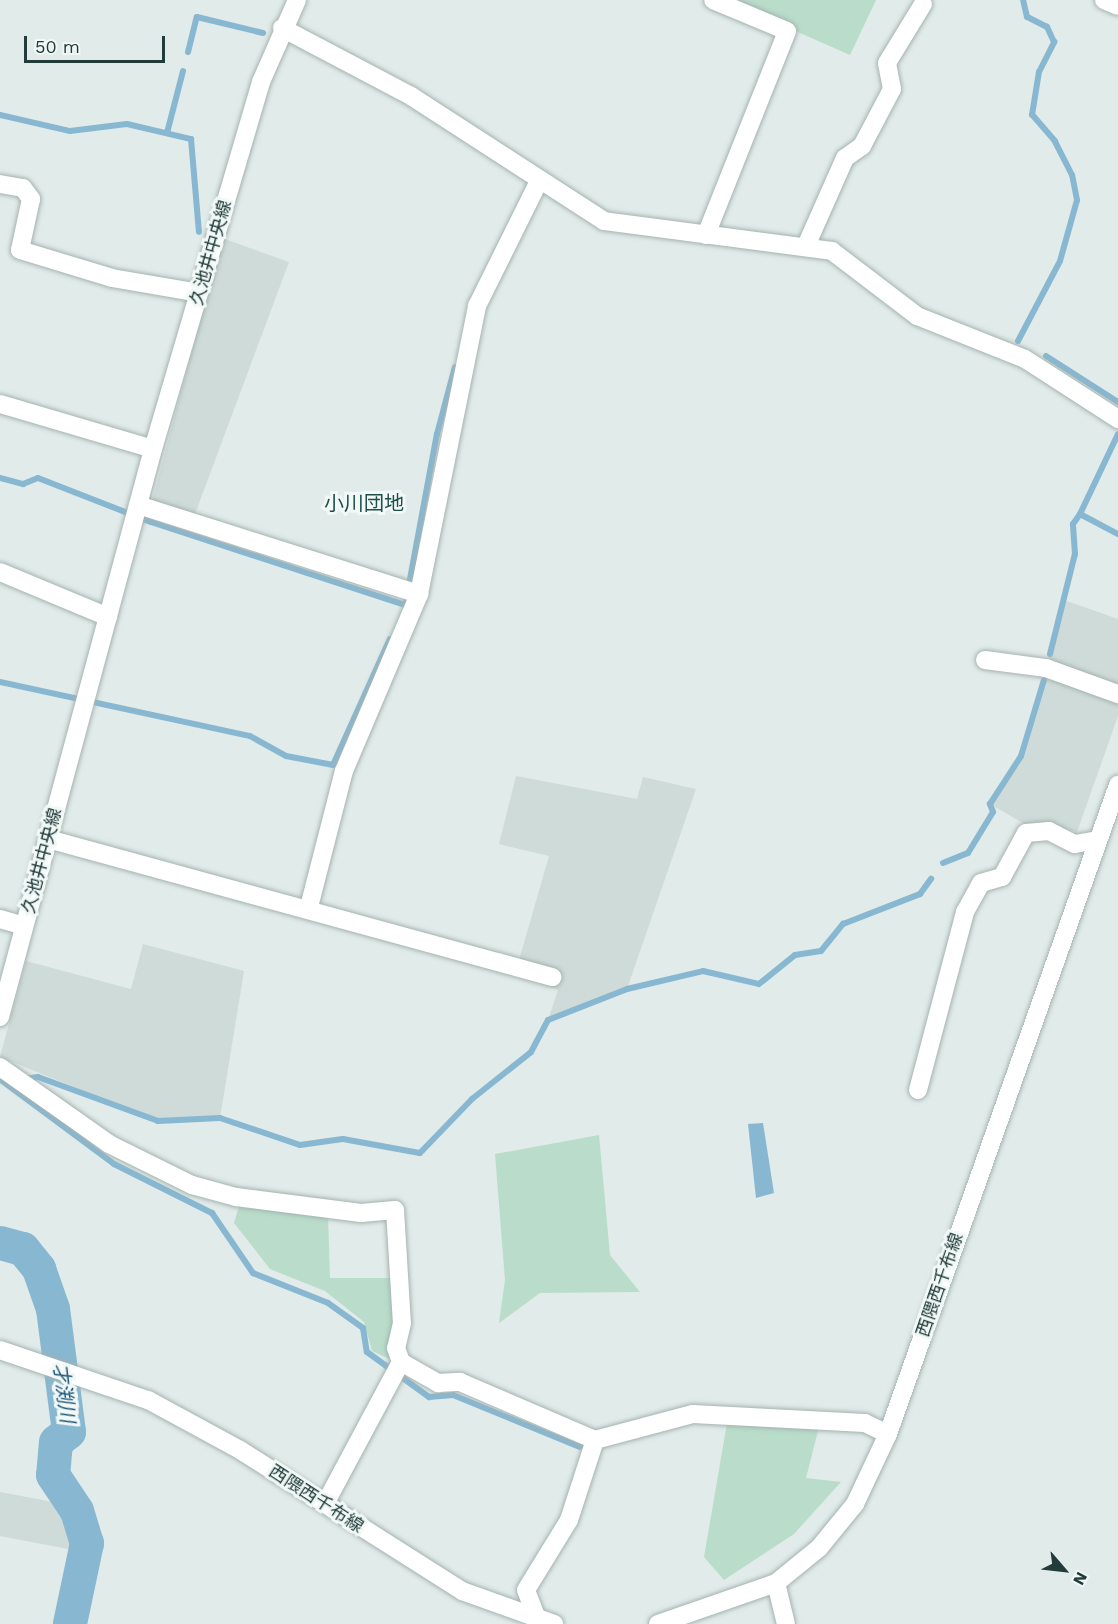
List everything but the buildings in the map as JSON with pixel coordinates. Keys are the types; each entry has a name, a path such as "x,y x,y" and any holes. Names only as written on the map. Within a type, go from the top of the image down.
{"street":[{"name":"久池井中央線","path":"0,1017 153,449 282,28 297,0"},
{"path":"706,235 787,31 713,0"},
{"path":"1104,0 1118,6"},
{"path":"806,246 845,159 862,146 892,89 887,63 923,4"},
{"path":"282,28 411,96 604,221 832,251 917,316 1025,359 1118,419"},
{"path":"309,907 344,771 411,591 477,306 539,181"},
{"path":"0,184 23,188 31,199 20,249 112,278 199,293"},
{"path":"0,404 153,449"},
{"path":"136,512 411,591"},
{"path":"0,572 108,617"},
{"path":"985,660 1046,668 1118,694"},
{"name":"西隈西千布線","path":"658,1624 776,1583 819,1548 855,1504 888,1434 1118,785"},
{"path":"918,1090 965,912 981,883 1002,877 1026,833 1049,831 1075,843 1098,840"},
{"path":"48,839 309,907 552,977"},
{"path":"0,919 24,926"},
{"path":"0,1067 109,1144 192,1185 236,1197 361,1213 395,1210 402,1323 396,1348 398,1370 325,1504"},
{"name":"西隈西千布線","path":"0,1350 148,1400 325,1504 462,1591 544,1623"},
{"path":"398,1370 438,1383 460,1382 595,1440 693,1414 865,1424 888,1434"},
{"path":"544,1623 526,1590 569,1520 595,1440"},
{"path":"776,1583 786,1624"}],"shaded area":[{"path":"222,238 289,262 195,514 152,502"},
{"path":"1064,600 1118,619 1118,716 1077,832 1047,824 1033,829 990,804 1021,756"},
{"path":"516,776 637,799 643,777 696,789 627,989 548,1020 558,990 515,974 549,856 499,844"},
{"path":"143,944 244,971 220,1118 158,1121 0,1057 26,961 131,989"},
{"path":"0,1492 69,1505 79,1551 0,1536"}],"green space":[{"path":"725,0 876,0 850,55"},
{"path":"599,1135 610,1255 640,1292 540,1293 499,1323 505,1280 495,1154"},
{"path":"240,1203 328,1215 330,1278 393,1278 394,1361 372,1351 364,1322 325,1291 270,1269 234,1223"},
{"path":"728,1417 820,1423 806,1478 841,1482 794,1534 724,1580 704,1557"}],"water":[{"path":"763,1123 774,1193 756,1198 748,1124"}],"waterway":[{"path":"1018,341 1060,261 1077,200 1072,175 1055,141 1032,115 1039,72 1054,42 1047,27 1027,17 1023,0"},
{"path":"188,52 197,17 263,33"},
{"path":"167,133 183,71"},
{"path":"0,115 70,131 127,124 191,139 199,232"},
{"path":"1046,356 1118,402"},
{"path":"408,590 437,434 455,367"},
{"path":"1118,434 1080,514 1118,534"},
{"path":"0,478 23,484 38,478 151,522 405,605 407,600"},
{"path":"1050,654 1075,554 1073,524 1080,514"},
{"path":"0,682 250,736 286,756 333,765 390,639"},
{"path":"943,863 968,853 993,812 990,804 1021,756 1044,680"},
{"path":"25,1079 38,1077 158,1121 220,1118 300,1145 343,1139 420,1153 472,1099 531,1052 548,1020 627,989 703,971 759,984 795,955 821,951 843,924 920,894 931,879"},
{"path":"1,1080 114,1164 212,1213 253,1273 328,1303 363,1328 367,1352 429,1397 453,1395 580,1447"},
{"name":"才渕川","path":"0,1243 23,1249 39,1269 53,1309 69,1432 56,1442 53,1475 77,1511 87,1543 70,1624"}],"district":[{"name":"小川団地","path":"364,503"}]}
